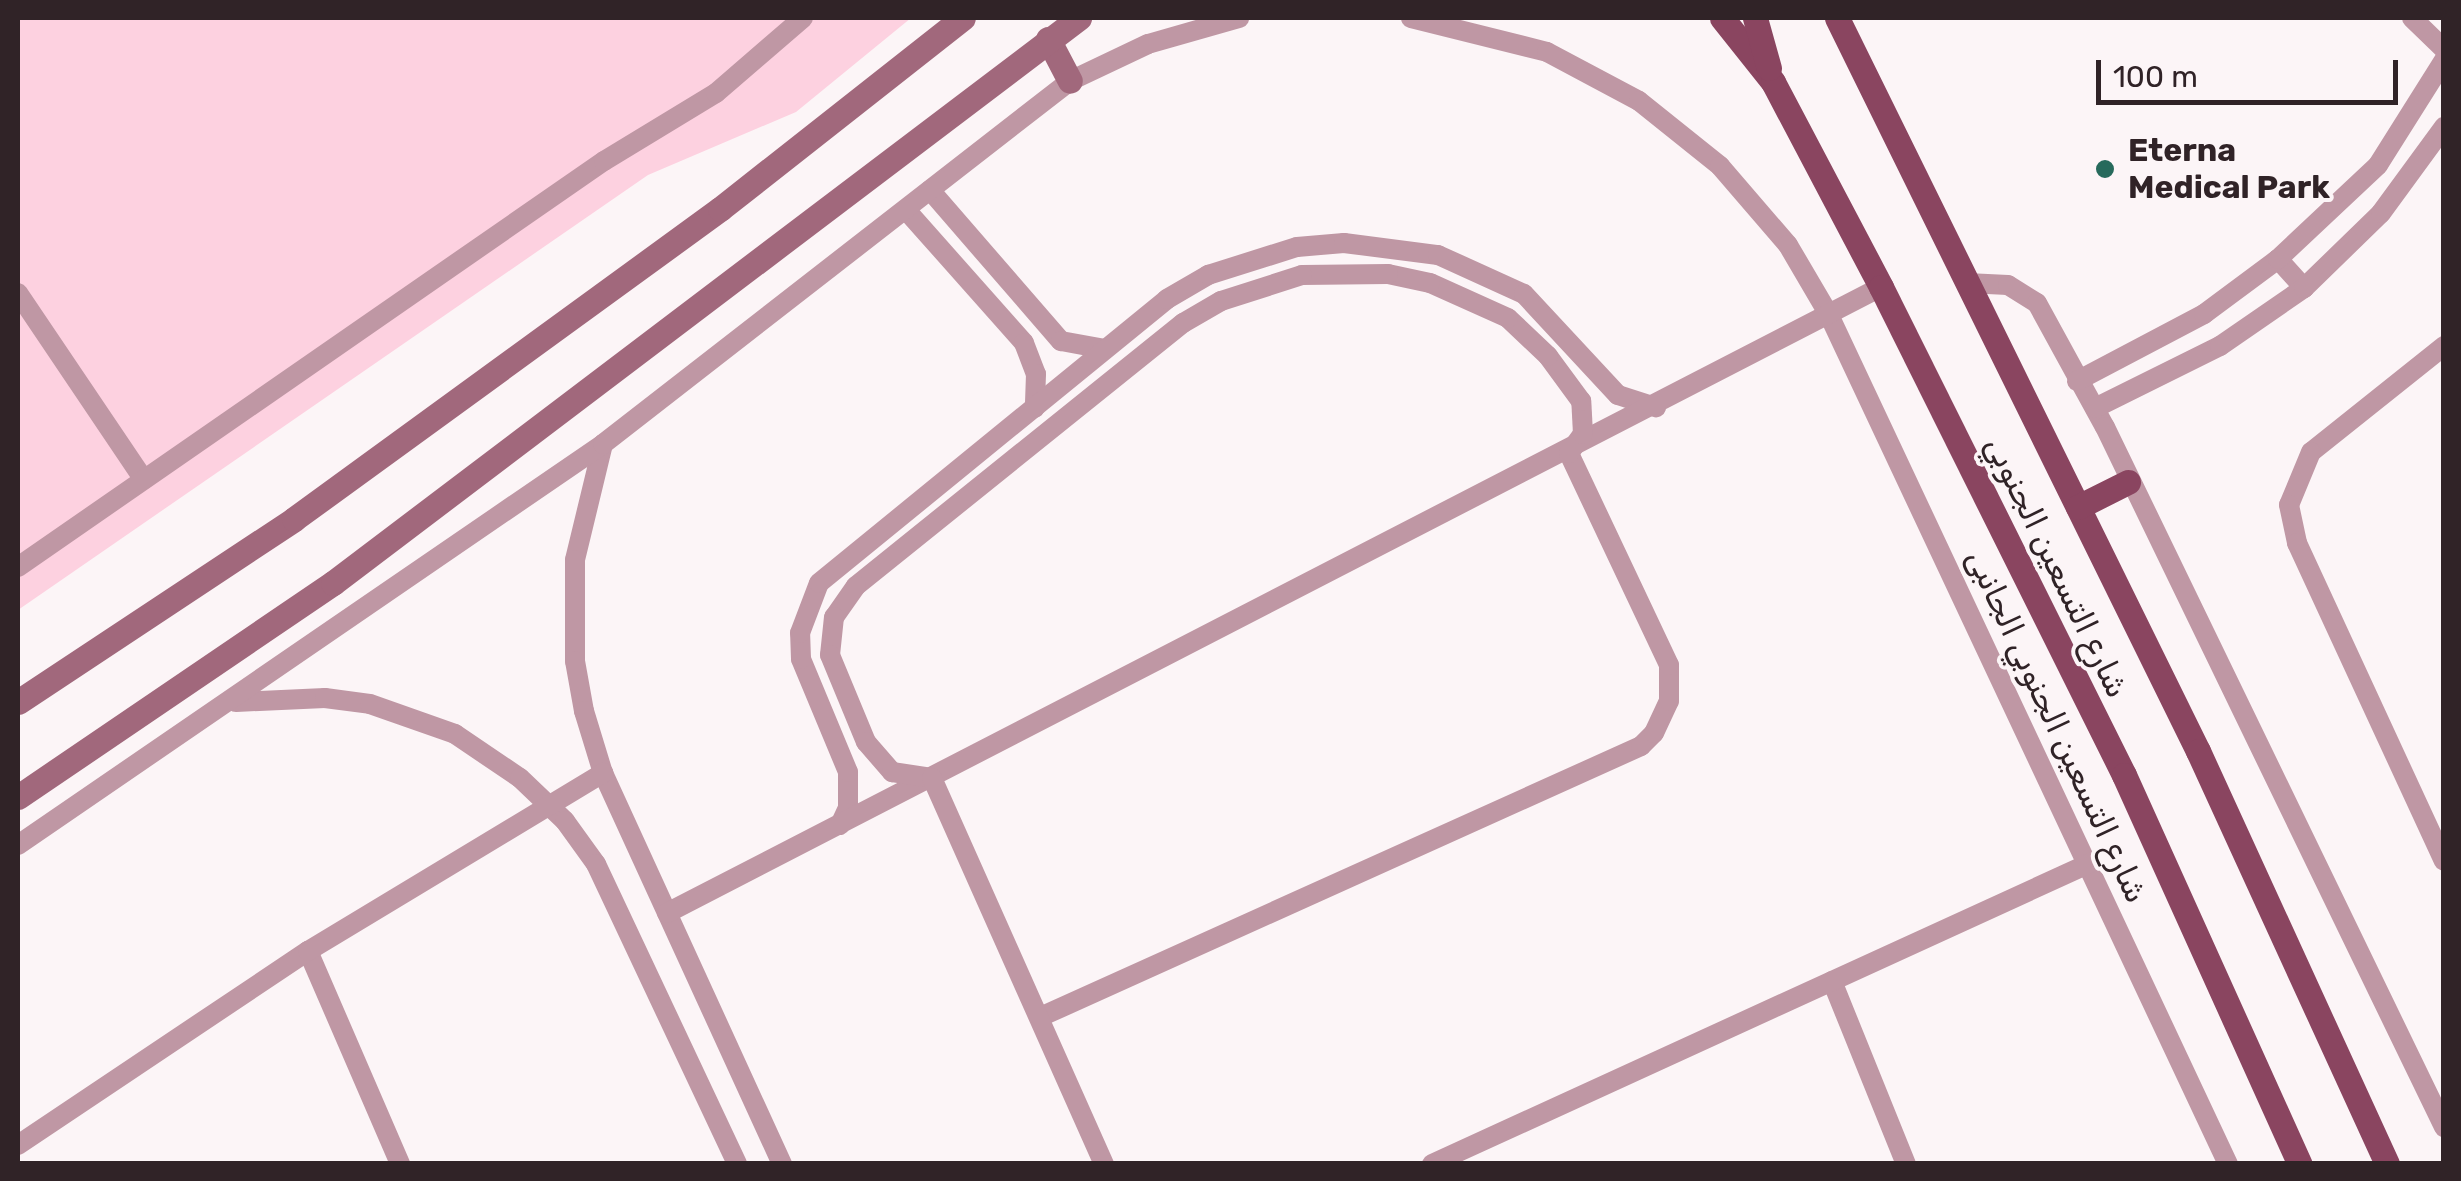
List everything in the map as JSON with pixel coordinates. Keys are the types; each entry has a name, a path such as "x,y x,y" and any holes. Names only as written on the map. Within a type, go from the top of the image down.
{"main road":[{"name":"شارع التسعين الجنوبي","path":"1722,18 1773,82 1882,287 2124,775 2300,1164"},
{"path":"1755,18 1773,82"},
{"name":"شارع التسعين الجنوبي","path":"1837,18 2198,751 2387,1164"},
{"path":"2078,508 2128,482"}],"street":[{"path":"18,567 604,161 716,93 803,18"},
{"path":"18,702 294,519 720,209 963,18"},
{"path":"18,796 332,584 1079,18"},
{"path":"18,846 234,702 602,444 1070,81 1148,44 1239,18"},
{"name":"شارع التسعين الجنوبي الجانبى","path":"1411,18 1448,22 1547,52 1639,101 1720,166 1788,245 1828,315 2090,863 2228,1164"},
{"path":"2412,18 2444,50"},
{"path":"1048,40 1070,81"},
{"path":"2078,380 2218,304 2278,259 2378,165 2444,60"},
{"path":"2095,408 2240,334 2304,288 2381,213 2444,127"},
{"path":"930,190 1061,342 1105,349"},
{"path":"906,211 1024,343 1036,374 1035,408"},
{"path":"840,825 848,808 848,772 801,660 806,607 836,565 1167,299 1251,258 1297,247 1392,246 1438,255 1524,294 1618,394 1658,407"},
{"path":"2278,259 2304,288"},
{"path":"932,778 892,772 866,742 830,655 834,617 843,600 1184,322 1220,301 1260,285 1345,272 1402,277 1470,298 1529,336 1582,400 1586,423 1569,453"},
{"path":"1967,283 2008,285 2037,303 2095,408 2444,1128"},
{"path":"667,913 1569,453 1882,287"},
{"path":"18,294 144,480"},
{"path":"2218,304 2240,334"},
{"path":"2444,346 2311,452 2289,505 2298,543 2444,861"},
{"path":"602,444 584,510 572,611 584,711 603,773 782,1164"},
{"path":"1040,1017 1640,746 1654,733 1670,701 1669,664 1569,453"},
{"path":"234,702 326,698 413,716 493,756 546,804 596,864 737,1164"},
{"path":"18,1145 308,951 603,773"},
{"path":"932,778 1104,1164"},
{"path":"1432,1164 2090,863"},
{"path":"308,951 400,1164"},
{"path":"1832,981 1906,1164"}],"shaded area":[{"path":"18,18 911,18 796,112 648,175 18,610"}],"place":[{"name":"Eterna Medical Park","path":"2105,169"}]}
